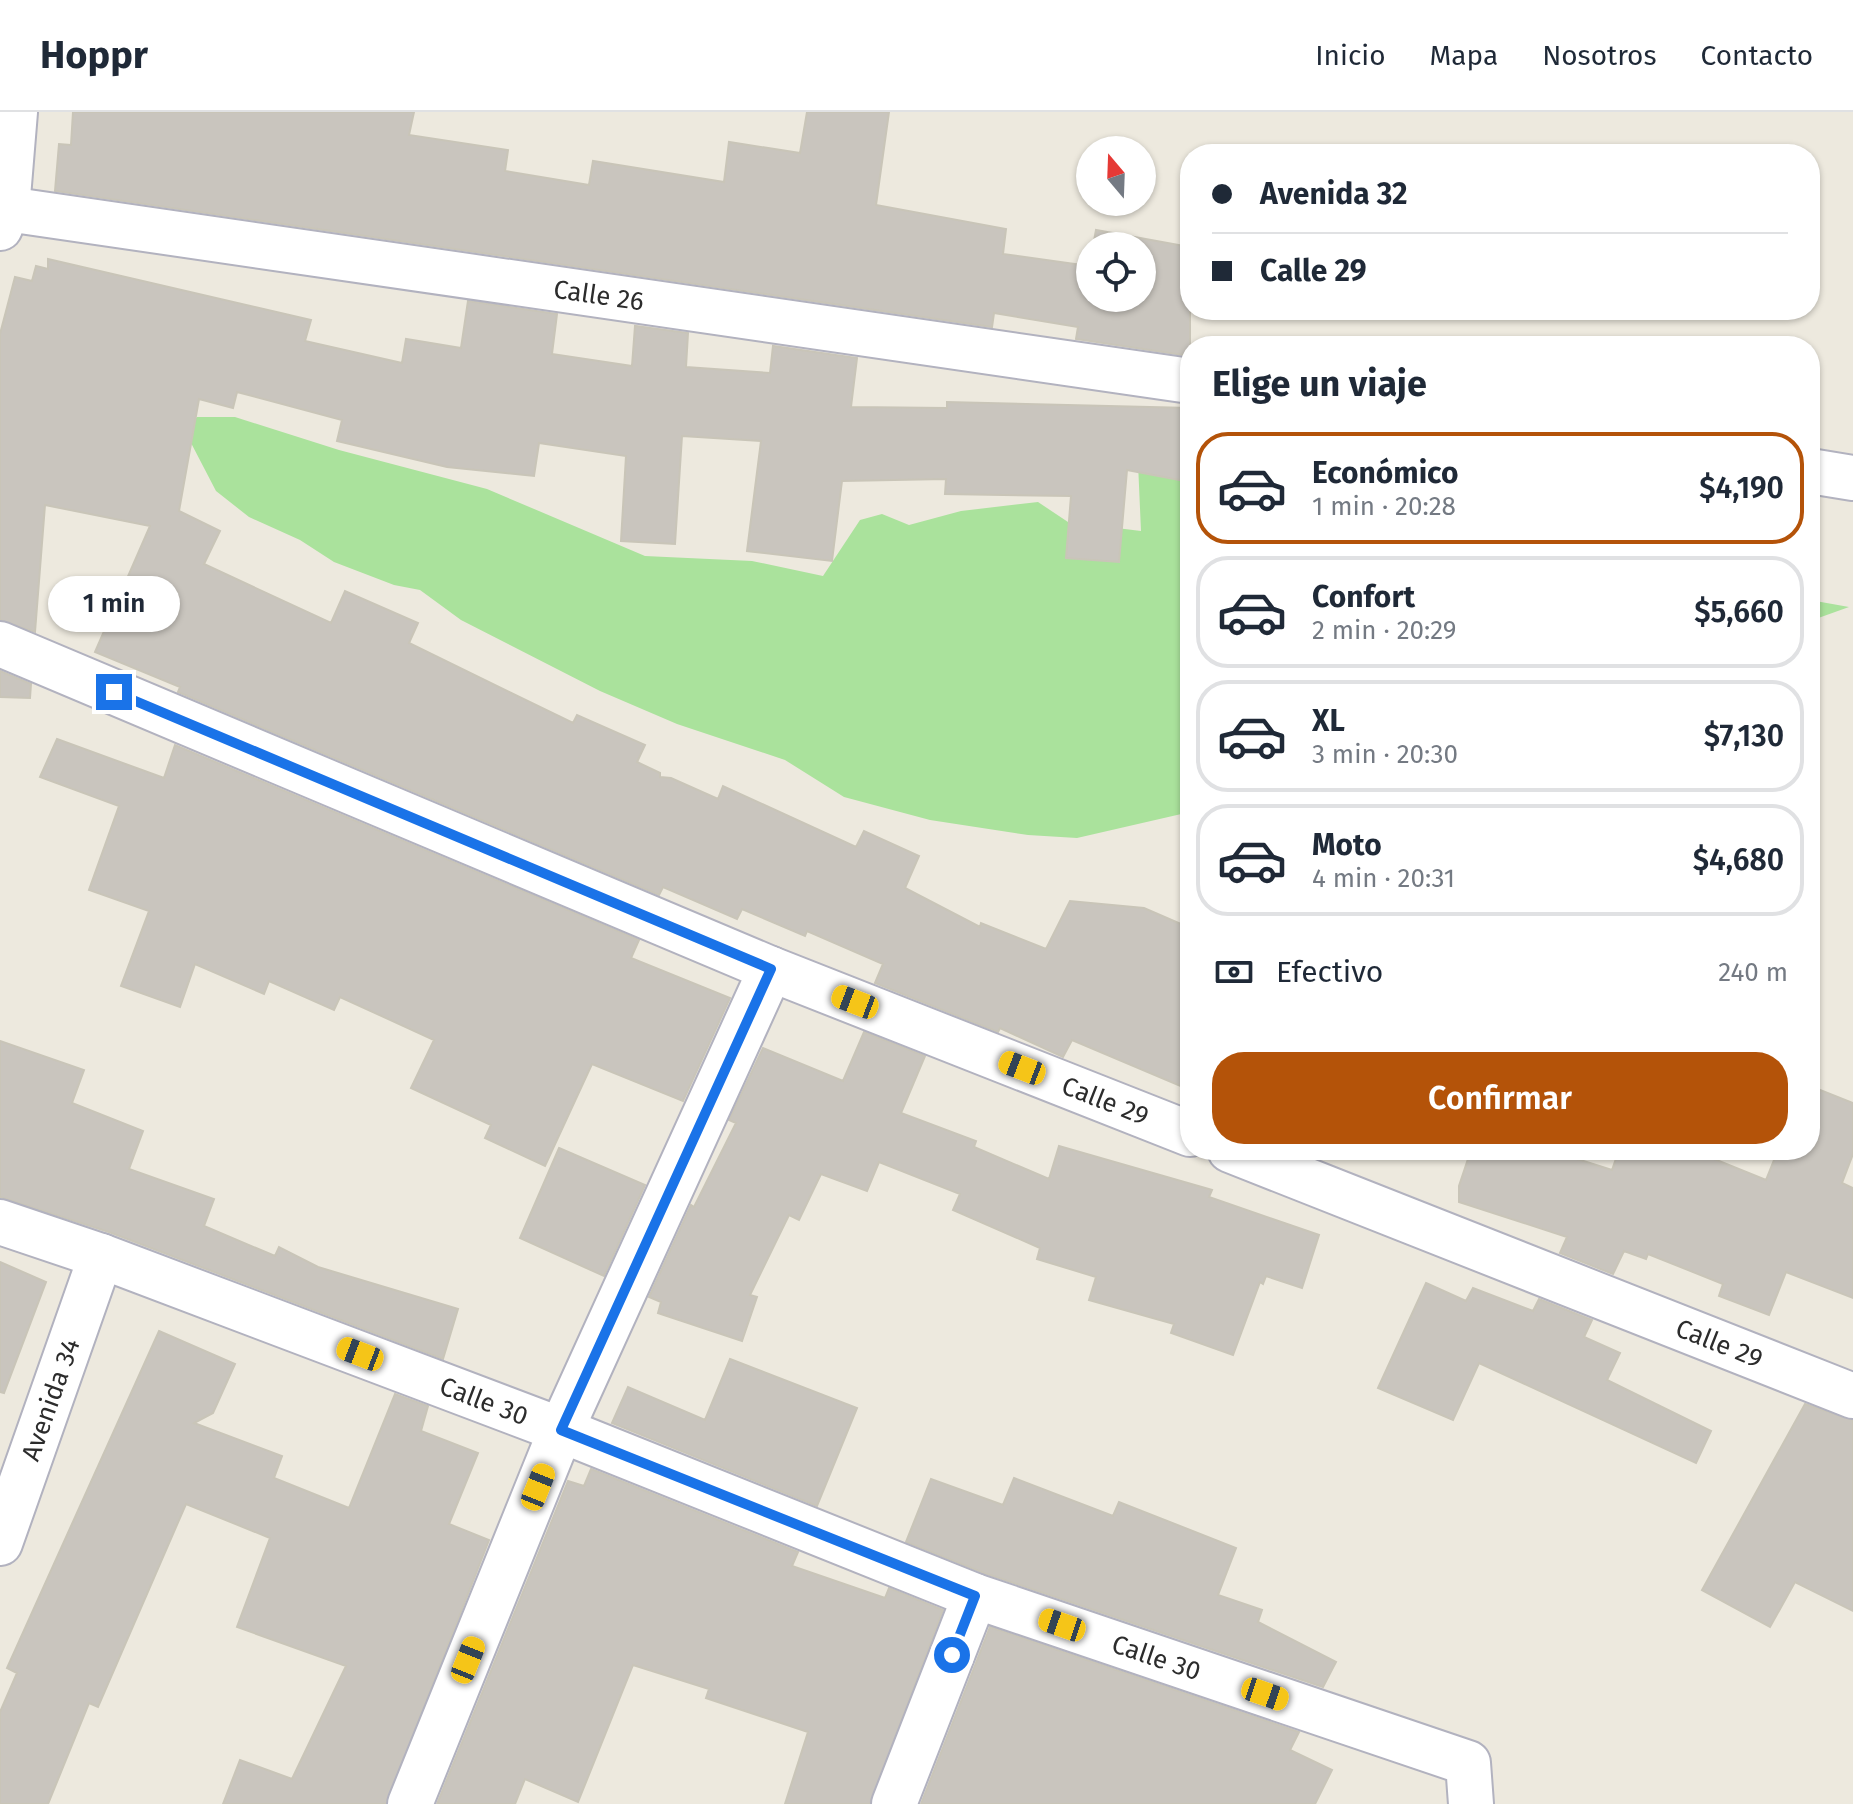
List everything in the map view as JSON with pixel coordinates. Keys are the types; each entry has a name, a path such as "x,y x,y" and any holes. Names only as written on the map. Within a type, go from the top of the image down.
{"street":[{"path":"3,219 15,112"},
{"name":"Calle 26","path":"3,219 1180,380"},
{"path":"1820,473 1853,478"},
{"name":"Calle 29","path":"0,644 771,969 1180,1130"},
{"path":"410,1804 561,1430 771,969"},
{"name":"Calle 29","path":"1255,1160 1853,1396"},
{"name":"Calle 30","path":"0,1222 101,1256 561,1430 975,1596 1468,1763 1471,1804"},
{"name":"Avenida 34","path":"0,1543 101,1256"},
{"path":"894,1804 975,1596"}],"green space":[{"path":"197,417 235,417 339,450 487,489 645,556 752,561 823,576 860,520 882,514 909,525 961,511 1038,502 1068,522 1141,531 1138,463 1180,462 1180,814 1077,838 1028,835 930,820 844,797 785,760 677,724 600,691 461,620 420,590 394,585 334,562 300,540 249,517 216,491 190,441 187,426"},
{"path":"1820,602 1849,607 1820,617"}],"building":[{"path":"73,112 414,112 409,135 508,150 505,171 589,185 593,161 724,182 729,142 800,153 807,112 889,112 876,205 1006,229 1003,254 1076,264 1076,312 1156,312 1156,241 1180,245 1180,320 1190,320 1190,336 1180,336 1180,355 1076,339 1078,327 994,313 992,327 55,191 59,144 71,145"},
{"path":"48,259 311,320 305,341 402,363 406,339 461,348 468,301 557,314 552,354 632,366 635,326 688,333 686,367 770,373 773,346 857,358 851,407 947,408 947,402 1180,408 1180,480 1127,470 1119,562 1066,558 1071,496 945,494 946,479 842,481 832,561 747,551 761,441 682,436 675,544 621,541 626,456 539,443 534,476 447,467 337,441 342,420 237,392 233,408 199,399 179,511 220,531 204,564 331,623 345,591 418,623 409,643 573,723 577,715 645,745 637,762 660,773 660,777 671,778 718,799 723,786 856,847 864,831 919,856 905,888 980,927 981,923 1046,949 1070,901 1144,908 1180,924 1180,1086 1072,1040 1063,1057 1000,1028 998,1032 875,983 883,964 807,931 805,936 742,909 737,919 663,887 659,895 178,692 180,687 95,652 150,526 45,505 35,632 0,620 0,334 15,277 32,281 36,266 48,269"},
{"path":"0,671 31,684 30,698 0,697"},
{"path":"57,739 164,778 175,745 639,940 631,958 730,998 683,1101 592,1064 545,1166 485,1138 491,1125 411,1088 434,1040 340,997 334,1010 269,981 264,994 195,964 180,1007 121,986 149,911 89,890 119,806 40,777"},
{"path":"864,1032 925,1056 901,1113 976,1141 974,1147 1049,1179 1059,1146 1212,1190 1209,1197 1319,1235 1302,1288 1266,1276 1263,1284 1260,1282 1233,1355 1171,1333 1174,1324 1089,1300 1096,1277 1037,1259 1040,1248 953,1210 960,1194 879,1162 867,1191 821,1174 799,1220 789,1215 750,1295 757,1297 742,1341 658,1313 661,1302 649,1297 691,1205 694,1207 736,1123 729,1120 763,1048 843,1081"},
{"path":"0,1041 84,1070 72,1103 143,1131 129,1169 214,1199 204,1226 275,1256 279,1247 318,1267 458,1309 443,1359 109,1232 0,1197"},
{"path":"1820,1090 1853,1103 1853,1154 1842,1183 1853,1188 1853,1298 1786,1272 1769,1315 1719,1296 1723,1284 1648,1254 1646,1259 1624,1251 1613,1274 1560,1253 1567,1237 1459,1202 1459,1186 1468,1160 1580,1160 1612,1170 1616,1160 1717,1160 1766,1180 1774,1160 1820,1160"},
{"path":"559,1148 645,1185 604,1276 520,1238"},
{"path":"0,1262 46,1282 4,1393 0,1392"},
{"path":"1426,1283 1466,1301 1473,1288 1533,1311 1539,1299 1592,1320 1584,1337 1620,1353 1607,1380 1711,1431 1696,1463 1479,1363 1453,1420 1378,1388"},
{"path":"159,1331 235,1364 213,1413 194,1423 282,1456 274,1478 349,1508 395,1394 428,1406 421,1431 478,1453 449,1524 489,1540 386,1804 223,1804 240,1760 292,1779 346,1666 237,1627 270,1538 186,1504 98,1707 89,1703 48,1804 0,1804 0,1712 17,1673 7,1668"},
{"path":"730,1359 857,1408 817,1506 612,1423 628,1387 705,1420"},
{"path":"1805,1404 1853,1420 1853,1611 1795,1582 1770,1627 1702,1590"},
{"path":"591,1469 798,1552 792,1566 885,1598 889,1588 943,1610 870,1804 785,1804 808,1732 706,1698 709,1689 633,1665 578,1802 525,1779 515,1804 437,1804 568,1481 584,1486"},
{"path":"1014,1478 1113,1516 1119,1502 1236,1548 1218,1595 1262,1610 1258,1622 1336,1662 1323,1687 984,1573 906,1542 931,1479 1003,1505"},
{"path":"990,1627 1299,1732 1290,1750 1332,1770 1315,1804 921,1804"}],"route":[{"path":"114,692 771,969 561,1430 975,1596 952,1655"}]}
